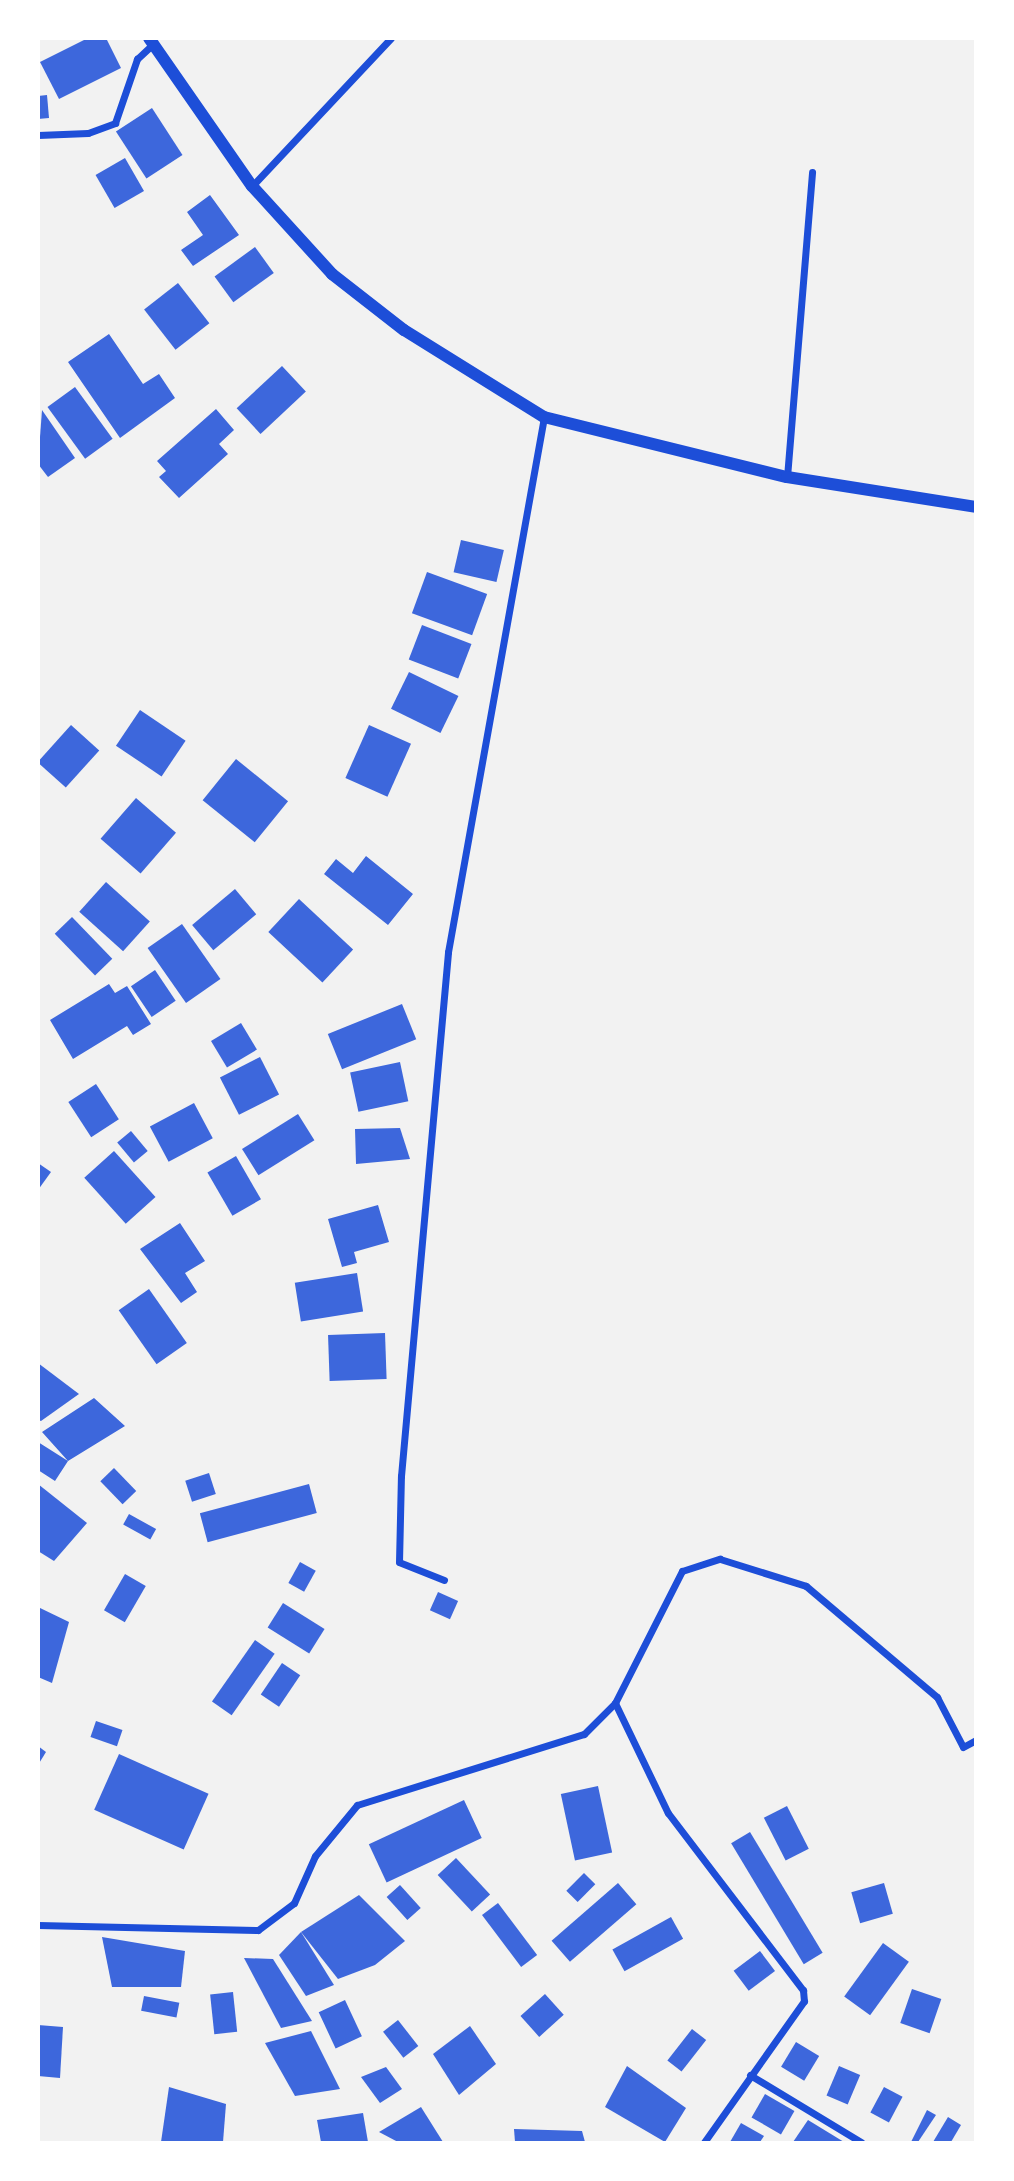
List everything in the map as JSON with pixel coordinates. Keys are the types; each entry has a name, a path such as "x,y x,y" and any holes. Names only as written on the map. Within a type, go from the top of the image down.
{"street":[{"path":"252,186 391,38"},
{"path":"38,135 88,133 115,123 137,59 150,42 252,186 343,282 404,330 544,417 787,477 975,507"},
{"path":"787,477 811,172"},
{"path":"444,1580 399,1562 401,1476 448,952 544,417"},
{"path":"38,1925 258,1930 294,1903 315,1856 357,1805 584,1734 615,1703 682,1571 720,1559 806,1586 937,1698 962,1746 975,1740"},
{"path":"615,1703 668,1813 803,1990 804,2001 704,2143"},
{"path":"750,2075 861,2143"}],"building":[{"path":"88,38 106,38 121,68 59,99 40,62"},
{"path":"47,95 49,118 38,119 38,96"},
{"path":"152,108 182,155 146,178 116,131"},
{"path":"125,158 144,191 115,208 96,175"},
{"path":"210,195 239,235 193,266 181,250 203,235 187,212"},
{"path":"255,247 274,273 233,302 215,276"},
{"path":"178,283 209,323 176,350 144,309"},
{"path":"109,334 143,384 159,374 175,398 120,438 68,362"},
{"path":"282,366 306,392 261,434 237,408"},
{"path":"75,387 113,439 85,459 47,407"},
{"path":"216,409 234,430 219,444 228,454 179,498 159,477 166,471 157,461"},
{"path":"42,410 75,458 48,477 38,464"},
{"path":"461,540 504,550 496,582 454,572"},
{"path":"427,572 487,594 472,635 412,613"},
{"path":"422,625 471,644 458,679 409,660"},
{"path":"409,672 458,696 440,733 391,709"},
{"path":"140,710 186,741 162,776 116,746"},
{"path":"71,725 99,750 66,788 38,762"},
{"path":"369,725 411,744 387,797 345,778"},
{"path":"236,759 288,801 255,842 203,800"},
{"path":"136,798 176,833 141,874 101,839"},
{"path":"366,856 413,894 388,925 324,874 336,859 353,873"},
{"path":"106,882 150,921 123,951 79,912"},
{"path":"235,889 256,914 213,950 192,925"},
{"path":"299,899 353,949 322,982 268,932"},
{"path":"72,917 112,959 95,975 55,934"},
{"path":"182,924 220,979 186,1003 148,948"},
{"path":"155,970 176,1001 152,1017 131,986"},
{"path":"109,984 115,993 127,986 151,1024 133,1035 127,1026 73,1059 50,1020"},
{"path":"402,1004 416,1039 342,1069 328,1034"},
{"path":"241,1023 257,1050 227,1068 211,1041"},
{"path":"260,1057 279,1094 239,1115 220,1077"},
{"path":"400,1062 408,1101 358,1112 350,1073"},
{"path":"96,1084 119,1119 91,1137 68,1102"},
{"path":"194,1103 213,1138 169,1162 150,1126"},
{"path":"298,1114 314,1140 258,1175 242,1149"},
{"path":"400,1128 410,1159 356,1164 355,1129"},
{"path":"131,1131 148,1151 134,1162 117,1143"},
{"path":"114,1151 155,1197 126,1224 84,1178"},
{"path":"236,1156 261,1199 232,1216 207,1172"},
{"path":"38,1163 51,1172 38,1190"},
{"path":"378,1205 389,1242 354,1252 357,1263 342,1267 328,1219"},
{"path":"180,1223 205,1261 185,1273 197,1292 181,1303 140,1249"},
{"path":"357,1273 363,1312 301,1321 295,1283"},
{"path":"149,1289 187,1343 157,1364 119,1310"},
{"path":"385,1333 387,1379 330,1381 328,1335"},
{"path":"38,1363 79,1394 41,1421 38,1420"},
{"path":"94,1398 125,1426 68,1461 42,1432"},
{"path":"38,1442 68,1461 55,1481 38,1470"},
{"path":"114,1468 136,1491 123,1504 100,1481"},
{"path":"209,1473 216,1494 192,1502 185,1481"},
{"path":"38,1484 87,1523 54,1561 38,1551"},
{"path":"309,1484 317,1513 208,1542 200,1513"},
{"path":"129,1514 156,1529 150,1540 123,1524"},
{"path":"300,1562 316,1571 304,1592 288,1583"},
{"path":"125,1574 146,1586 125,1622 104,1610"},
{"path":"438,1592 458,1601 450,1619 430,1610"},
{"path":"283,1603 325,1629 309,1654 268,1628"},
{"path":"38,1607 69,1622 52,1683 38,1677"},
{"path":"255,1640 275,1654 232,1715 212,1701"},
{"path":"282,1663 300,1675 279,1707 261,1695"},
{"path":"96,1721 122,1730 117,1746 90,1737"},
{"path":"38,1746 46,1752 38,1765"},
{"path":"119,1754 209,1794 184,1850 94,1810"},
{"path":"598,1786 612,1853 575,1860 561,1794"},
{"path":"464,1800 482,1838 387,1882 369,1844"},
{"path":"787,1806 809,1849 786,1861 764,1818"},
{"path":"750,1832 823,1953 804,1964 731,1843"},
{"path":"456,1858 490,1895 472,1912 438,1875"},
{"path":"584,1873 595,1884 578,1902 566,1891"},
{"path":"618,1883 636,1904 570,1962 552,1941"},
{"path":"884,1883 893,1914 860,1923 851,1892"},
{"path":"400,1885 421,1908 407,1920 387,1897"},
{"path":"359,1895 405,1941 375,1965 338,1979 301,1932"},
{"path":"498,1903 537,1955 521,1967 482,1915"},
{"path":"671,1917 683,1939 625,1971 612,1949"},
{"path":"301,1932 334,1985 306,1996 279,1955"},
{"path":"102,1937 185,1951 181,1987 112,1987"},
{"path":"883,1943 909,1962 870,2015 844,1996"},
{"path":"760,1951 775,1971 749,1991 734,1971"},
{"path":"244,1958 273,1959 312,2021 281,2028"},
{"path":"912,1989 941,1999 930,2033 900,2023"},
{"path":"233,1992 237,2032 214,2034 210,1994"},
{"path":"545,1994 564,2015 539,2037 520,2016"},
{"path":"144,1996 179,2003 176,2018 141,2011"},
{"path":"345,2000 362,2036 336,2049 319,2012"},
{"path":"398,2020 418,2046 403,2058 383,2032"},
{"path":"38,2025 63,2027 60,2078 38,2076"},
{"path":"470,2026 496,2064 459,2095 433,2054"},
{"path":"692,2029 706,2040 682,2072 667,2061"},
{"path":"311,2031 340,2089 295,2096 265,2043"},
{"path":"796,2042 819,2056 804,2081 781,2067"},
{"path":"627,2066 686,2108 665,2142 605,2107"},
{"path":"839,2066 860,2075 848,2104 826,2095"},
{"path":"386,2067 402,2089 380,2103 361,2077"},
{"path":"169,2087 226,2104 223,2142 161,2142"},
{"path":"884,2087 903,2097 889,2122 870,2113"},
{"path":"765,2094 794,2111 781,2134 752,2117"},
{"path":"421,2107 443,2142 398,2142 379,2132"},
{"path":"927,2110 936,2115 918,2142 911,2142"},
{"path":"363,2113 368,2142 321,2142 317,2120"},
{"path":"948,2117 961,2125 951,2142 933,2142"},
{"path":"808,2120 844,2142 793,2142"},
{"path":"741,2123 764,2136 760,2142 730,2142"},
{"path":"514,2129 582,2131 585,2142 515,2142"}]}
